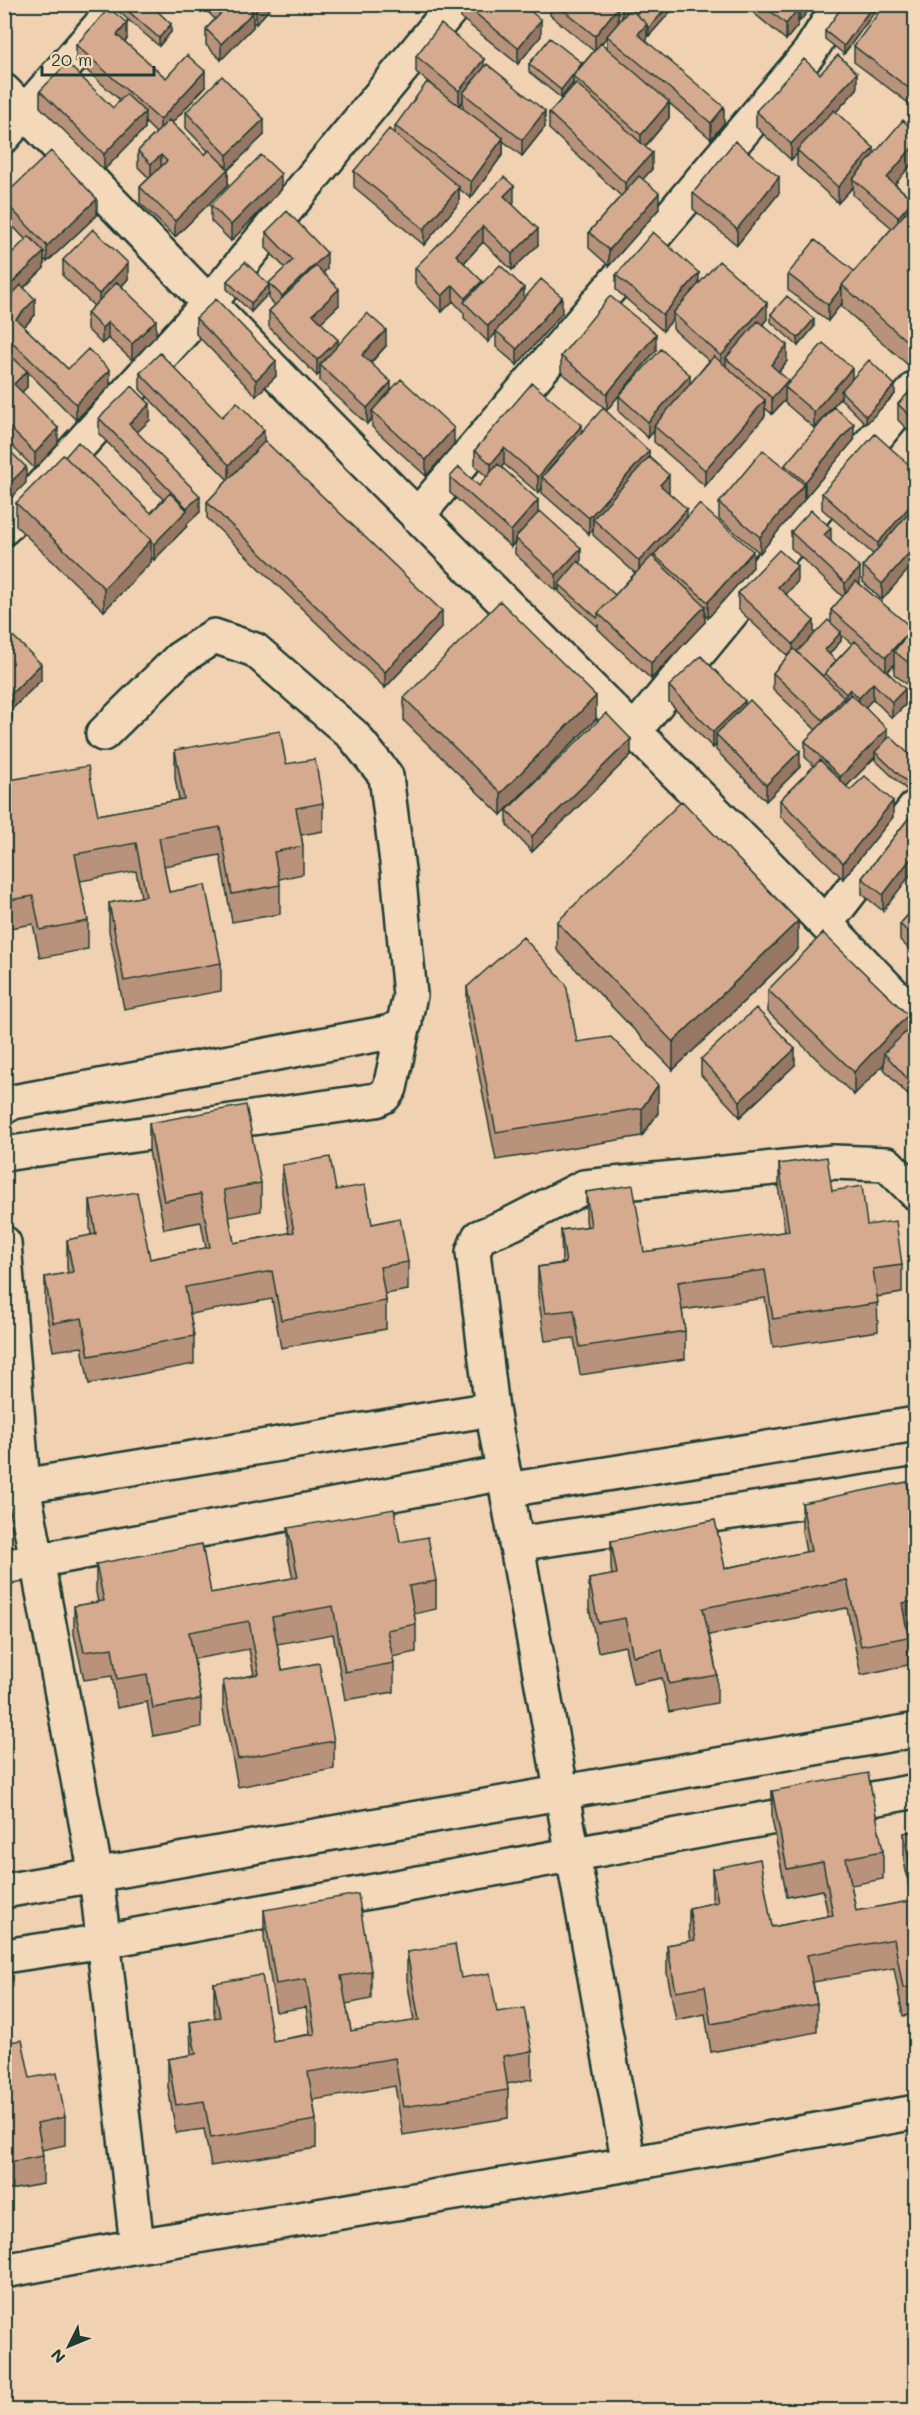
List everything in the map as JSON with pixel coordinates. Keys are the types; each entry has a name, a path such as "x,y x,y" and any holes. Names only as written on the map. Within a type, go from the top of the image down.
{"street":[{"path":"119,4 12,113 210,302 417,516 635,730 826,923 915,1018"},
{"path":"4,528 210,302 455,4"},
{"path":"417,516 809,53 840,4"},
{"path":"635,730 915,388"},
{"path":"4,1154 376,1100 384,1096 390,1088 410,995 398,870 386,776 353,735 255,650 214,636 179,659 103,734"},
{"path":"826,923 915,807"},
{"path":"4,1107 13,1102 391,1032 405,1023"},
{"path":"629,2164 492,1409 473,1252 479,1237 511,1224 584,1187 833,1162 886,1164 915,1193"},
{"path":"4,1243 14,1488 38,1562 96,1875 137,2246"},
{"path":"14,1488 492,1409"},
{"path":"4,1567 506,1482 915,1424"},
{"path":"516,1544 915,1485"},
{"path":"4,1890 562,1794 915,1730"},
{"path":"4,1956 104,1941 915,1791"},
{"path":"4,2271 137,2246 629,2164 915,2112"}],"building":[{"path":"120,4 150,4 171,24 159,38"},
{"path":"216,4 246,4 253,12 221,44 206,29 223,11"},
{"path":"464,4 522,4 541,20 518,48"},
{"path":"556,4 615,4 618,7 595,36"},
{"path":"644,4 670,4 649,28 636,14"},
{"path":"762,4 793,4 798,9 786,24"},
{"path":"844,4 874,4 844,46 825,31"},
{"path":"885,4 915,4 915,93 854,46"},
{"path":"109,8 127,23 117,35 166,78 187,55 205,71 160,120 76,45"},
{"path":"630,9 647,24 638,34 724,107 711,123 607,36"},
{"path":"441,24 484,59 459,91 416,56"},
{"path":"550,38 582,63 561,90 529,64"},
{"path":"601,43 669,102 641,135 573,76"},
{"path":"838,55 857,73 791,144 756,111 804,59 820,74"},
{"path":"67,63 113,108 126,94 145,112 104,154 40,91"},
{"path":"487,64 545,111 522,140 463,93"},
{"path":"222,76 264,119 227,155 186,112"},
{"path":"427,82 503,138 471,182 395,126"},
{"path":"576,83 652,153 625,183 549,113"},
{"path":"834,110 874,148 838,187 797,150"},
{"path":"169,120 205,155 209,150 228,169 175,221 140,187 167,161 161,155 151,164 138,151"},
{"path":"903,120 915,132 915,144 887,178 913,200 898,217 853,179"},
{"path":"389,129 459,187 424,229 354,171"},
{"path":"735,141 779,177 737,229 693,193"},
{"path":"51,151 97,199 47,246 4,201 4,196"},
{"path":"261,155 281,174 231,225 211,205"},
{"path":"639,176 659,193 609,250 589,232"},
{"path":"504,177 514,186 504,196 538,229 512,254 483,226 456,255 482,281 465,298 453,285 442,296 415,268"},
{"path":"915,202 915,333 908,342 842,285"},
{"path":"287,211 327,253 282,296 269,283 293,260 266,232"},
{"path":"93,229 128,263 99,294 63,260"},
{"path":"653,232 699,273 663,315 616,275"},
{"path":"29,236 44,252 4,291 4,261"},
{"path":"815,240 854,271 828,305 788,274"},
{"path":"719,261 767,303 721,356 673,313"},
{"path":"245,262 269,285 251,303 227,281"},
{"path":"500,265 524,288 488,326 464,302"},
{"path":"316,266 339,289 313,314 338,340 317,360 269,311"},
{"path":"541,279 562,297 517,349 496,331"},
{"path":"117,282 156,320 132,344 108,322 102,328 87,313"},
{"path":"21,285 35,299 16,319 68,369 88,349 110,370 76,404 4,334 4,303"},
{"path":"610,296 656,334 607,394 561,356"},
{"path":"787,296 814,319 798,338 771,314"},
{"path":"216,299 276,361 256,380 196,318"},
{"path":"367,313 386,330 362,355 391,382 367,408 320,365"},
{"path":"758,321 787,345 771,365 788,380 772,398 726,358"},
{"path":"823,343 852,368 814,412 785,387"},
{"path":"4,349 27,371 14,384 58,428 35,453 4,422"},
{"path":"661,349 690,375 648,422 619,396"},
{"path":"160,353 222,417 237,402 264,430 229,465 140,373"},
{"path":"714,356 765,400 705,470 654,426"},
{"path":"869,360 895,385 866,416 841,391"},
{"path":"401,379 454,428 426,460 372,411"},
{"path":"532,383 582,425 538,477 504,448 491,464 475,450"},
{"path":"132,386 150,404 129,424 200,496 187,508 99,418"},
{"path":"915,386 915,421 898,404"},
{"path":"834,407 854,424 805,482 785,465"},
{"path":"603,408 649,451 589,518 542,477"},
{"path":"875,434 915,470 915,500 878,543 822,493"},
{"path":"265,441 442,611 385,672 207,502"},
{"path":"78,442 151,513 170,493 187,510 154,544 65,457"},
{"path":"4,447 26,467 4,489"},
{"path":"763,450 804,484 760,537 719,503"},
{"path":"63,455 151,540 104,588 16,503"},
{"path":"649,457 669,475 660,485 687,509 639,561 593,519"},
{"path":"498,464 538,500 511,531 450,477 459,467 479,486"},
{"path":"699,504 753,551 708,602 654,555"},
{"path":"915,506 915,546 882,584 863,566"},
{"path":"811,510 831,528 824,535 860,568 845,583 791,532"},
{"path":"540,511 581,548 556,575 515,538"},
{"path":"779,550 797,566 778,587 814,621 793,644 738,593"},
{"path":"652,556 705,606 651,663 598,613"},
{"path":"578,561 615,595 598,613 597,618 559,584"},
{"path":"856,581 912,628 886,657 831,610"},
{"path":"500,601 596,696 501,793 404,698"},
{"path":"828,620 841,632 825,650 836,661 823,676 797,652"},
{"path":"915,625 915,668 894,651"},
{"path":"4,627 41,664 9,696 4,691"},
{"path":"855,641 905,689 892,702 873,683 859,698 850,689 846,694 825,673"},
{"path":"794,649 844,697 823,720 773,673"},
{"path":"701,656 745,701 713,732 669,686"},
{"path":"851,694 887,729 840,777 805,741"},
{"path":"4,695 12,703 4,710"},
{"path":"750,700 800,751 766,785 716,734"},
{"path":"606,713 631,739 532,836 507,810"},
{"path":"280,731 286,764 315,759 323,803 296,808 303,846 274,852 280,885 232,894 220,827 159,838 169,892 205,885 221,963 124,981 109,903 146,896 136,843 75,854 88,921 40,930 33,896 4,901 4,781 88,766 98,815 184,799 175,750"},
{"path":"890,736 915,760 915,777 909,784 875,752"},
{"path":"820,760 850,790 865,776 893,801 843,863 780,800"},
{"path":"682,801 798,921 673,1042 557,922"},
{"path":"915,810 915,853 883,895 862,878"},
{"path":"915,907 915,939 900,924"},
{"path":"823,933 908,1015 854,1072 768,990"},
{"path":"523,937 566,984 577,1042 611,1037 658,1085 642,1108 496,1132 467,987"},
{"path":"756,1008 795,1049 740,1101 701,1059"},
{"path":"910,1028 915,1034 915,1087 884,1053"},
{"path":"246,1105 261,1183 224,1190 234,1243 294,1232 282,1165 330,1157 336,1190 365,1185 372,1224 400,1218 408,1262 380,1267 386,1301 281,1320 272,1271 185,1287 194,1336 89,1356 82,1318 53,1323 45,1277 73,1272 67,1240 96,1234 90,1200 137,1192 150,1259 210,1247 201,1194 164,1201 149,1123"},
{"path":"827,1157 832,1191 862,1186 867,1225 896,1221 902,1265 873,1269 878,1303 773,1319 765,1270 678,1282 685,1331 580,1347 574,1310 545,1313 538,1267 566,1263 561,1230 591,1226 586,1192 633,1185 644,1252 789,1231 779,1164"},
{"path":"907,1482 915,1519 915,1601 902,1603 908,1637 861,1646 847,1580 703,1608 717,1675 669,1684 662,1650 633,1656 625,1618 598,1623 589,1579 617,1574 611,1541 715,1520 725,1568 811,1551 802,1503"},
{"path":"394,1509 400,1542 428,1537 436,1581 409,1586 416,1624 387,1630 394,1663 345,1672 333,1606 272,1617 282,1670 319,1663 334,1741 238,1759 223,1681 259,1674 249,1621 189,1632 201,1699 153,1708 147,1674 117,1679 112,1648 84,1652 74,1606 104,1601 96,1564 202,1544 211,1593 298,1577 288,1528"},
{"path":"868,1773 883,1851 846,1858 856,1911 915,1900 915,1986 903,1988 894,1939 807,1955 817,2004 711,2024 705,1986 676,1991 667,1945 695,1940 689,1908 718,1902 712,1869 760,1859 772,1927 833,1915 823,1862 787,1869 772,1791"},
{"path":"915,1831 915,1892 904,1833"},
{"path":"358,1894 371,1971 341,1976 351,2031 419,2020 407,1952 455,1944 461,1978 490,1973 497,2012 524,2008 532,2051 503,2056 508,2090 403,2107 395,2058 308,2072 316,2120 211,2138 204,2101 176,2105 168,2059 196,2054 190,2022 220,2017 214,1983 262,1975 273,2041 315,2034 306,1979 276,1984 264,1910"},
{"path":"22,2040 30,2078 57,2073 65,2117 37,2123 43,2156 4,2163 4,2043"}]}
